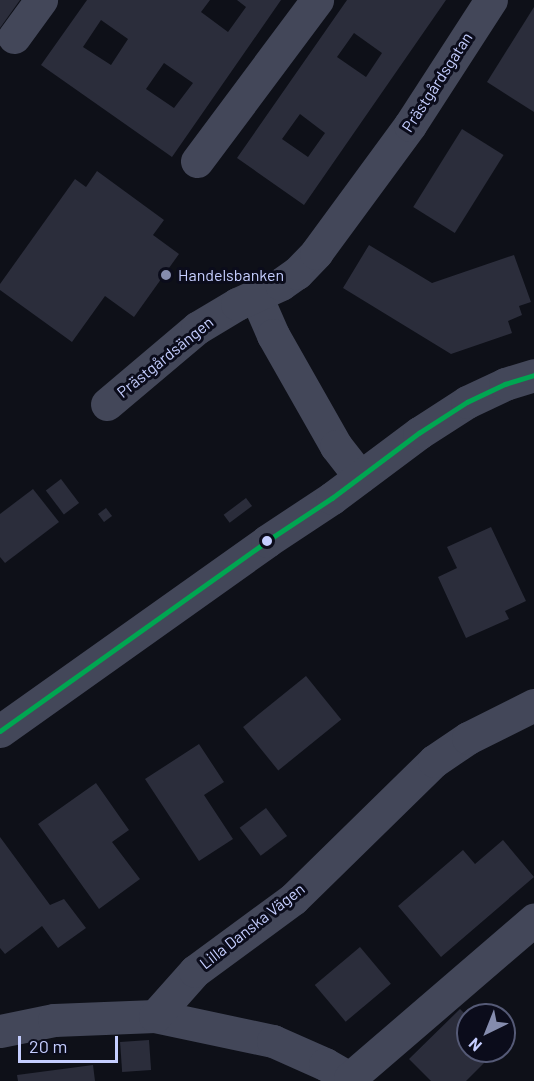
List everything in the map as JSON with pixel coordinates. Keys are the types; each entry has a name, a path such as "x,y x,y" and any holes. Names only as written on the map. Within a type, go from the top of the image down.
{"street":[{"path":"14,37 40,0"},
{"path":"197,161 317,0"},
{"name":"Prästgårdsgatan","path":"256,296 297,273 316,253 410,125 491,0"},
{"path":"256,296 273,335 336,446 360,477"},
{"name":"Prästgårdsängen","path":"107,404 197,328 237,304 256,296"},
{"path":"0,731 467,402 505,384 534,375"},
{"name":"Lilla Danska Vägen","path":"155,1016 195,971 293,899 434,761 468,738 534,705"},
{"path":"0,1031 54,1020 155,1016 273,1041 352,1080 534,920"}],"building":[{"path":"0,0 20,0 0,28"},
{"path":"87,0 210,0 201,12 228,32 246,7 237,0 281,0 172,157 41,65","holes":["101,20 128,39 111,65 83,47","164,63 193,83 174,108 146,89"]},
{"path":"347,0 446,0 304,205 237,158","holes":["354,33 382,53 366,77 337,57","300,114 325,133 308,157 282,139"]},
{"path":"534,7 534,112 487,82"},
{"path":"462,129 504,155 455,233 413,207"},
{"path":"97,171 164,220 153,235 179,254 134,317 105,296 72,342 0,290 0,284 75,179 86,187"},
{"path":"369,245 432,283 514,255 531,302 519,306 522,315 508,321 512,333 451,354 343,288"},
{"path":"61,479 79,503 64,514 46,490"},
{"path":"33,489 59,522 5,563 0,557 0,514"},
{"path":"246,498 252,506 230,523 224,515"},
{"path":"106,508 112,516 104,522 98,514"},
{"path":"491,527 526,601 505,611 509,619 466,638 438,577 457,568 447,547"},
{"path":"306,676 341,720 278,770 243,727"},
{"path":"199,744 224,782 204,795 233,839 199,861 145,779"},
{"path":"96,783 129,830 112,842 140,879 99,909 38,824"},
{"path":"266,808 287,836 261,856 240,828"},
{"path":"0,837 50,905 64,899 86,928 58,948 42,926 5,954 0,948"},
{"path":"503,840 534,877 441,957 398,906 463,850 475,864"},
{"path":"360,947 391,984 346,1022 315,985"},
{"path":"456,1013 456,1063 484,1063 466,1081 431,1081 409,1059"},
{"path":"149,1040 151,1070 122,1072 120,1042"},
{"path":"93,1065 95,1081 18,1081 17,1075"}],"transit line":[{"path":"0,731 267,541 332,498 419,433 467,402 505,384 534,375"}],"place":[{"name":"Handelsbanken","path":"166,275"}]}
